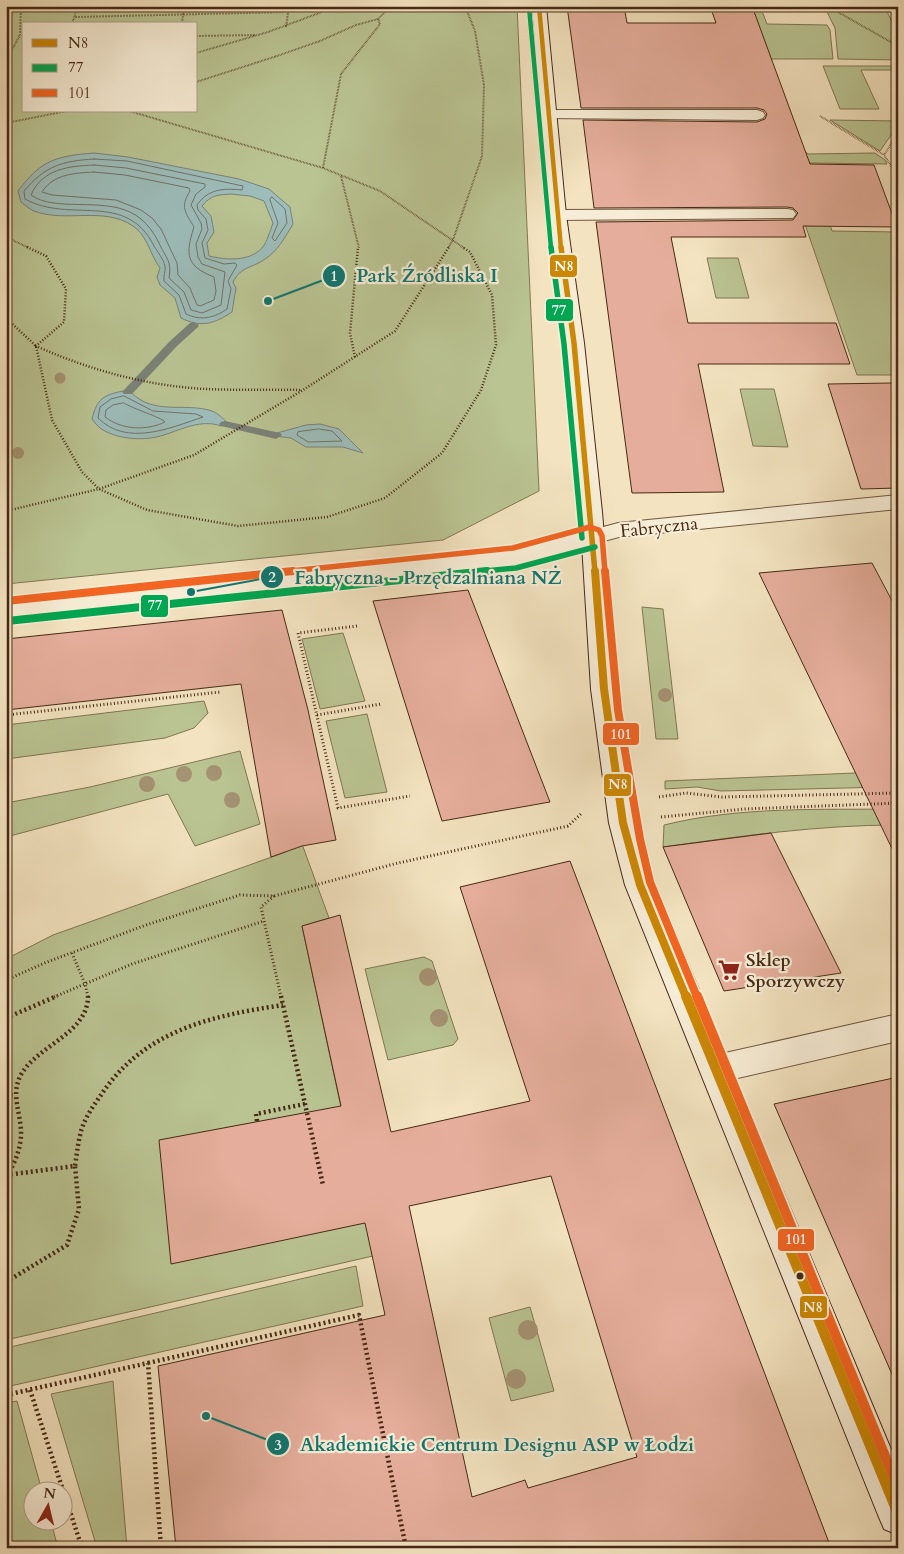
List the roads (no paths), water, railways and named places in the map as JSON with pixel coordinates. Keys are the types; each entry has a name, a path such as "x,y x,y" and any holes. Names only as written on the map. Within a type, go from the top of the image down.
{"street":[{"path":"539,6 557,215 574,344 604,689 620,805 627,841 640,885 896,1508"},
{"path":"549,115 757,116"},
{"path":"557,215 787,214"},
{"name":"Fabryczna","path":"6,611 516,558 618,530 898,502"},
{"path":"716,1069 898,1027"}],"water":[{"path":"94,153 128,157 239,179 269,189 290,207 293,224 270,256 243,270 236,277 233,282 236,288 232,312 213,322 201,324 188,321 181,318 175,298 160,285 157,277 160,268 142,235 133,226 122,220 110,217 46,214 32,210 21,202 18,191 34,172 42,166 59,158","holes":["218,195 250,196 264,201 273,223 264,246 257,253 244,258 230,259 209,256 207,243 214,232 211,216 202,206 208,200"]},
{"path":"123,391 131,392 149,404 212,411 228,423 221,426 199,424 149,438 117,436 102,429 92,419 96,407 102,399 110,394"},
{"path":"320,424 339,429 363,453 343,447 306,447 291,438 275,436 277,433 306,425"}],"waterway":[{"path":"128,392 173,344 194,325"},
{"path":"225,424 276,435"}],"place":[{"name":"Park Źródliska I","path":"268,301"},
{"name":"Fabryczna - Przędzalniana NŻ","path":"191,592"},
{"name":"Sklep Sporzywczy","path":"729,970"},
{"name":"Akademickie Centrum Designu ASP w Łodzi","path":"206,1416"}]}
